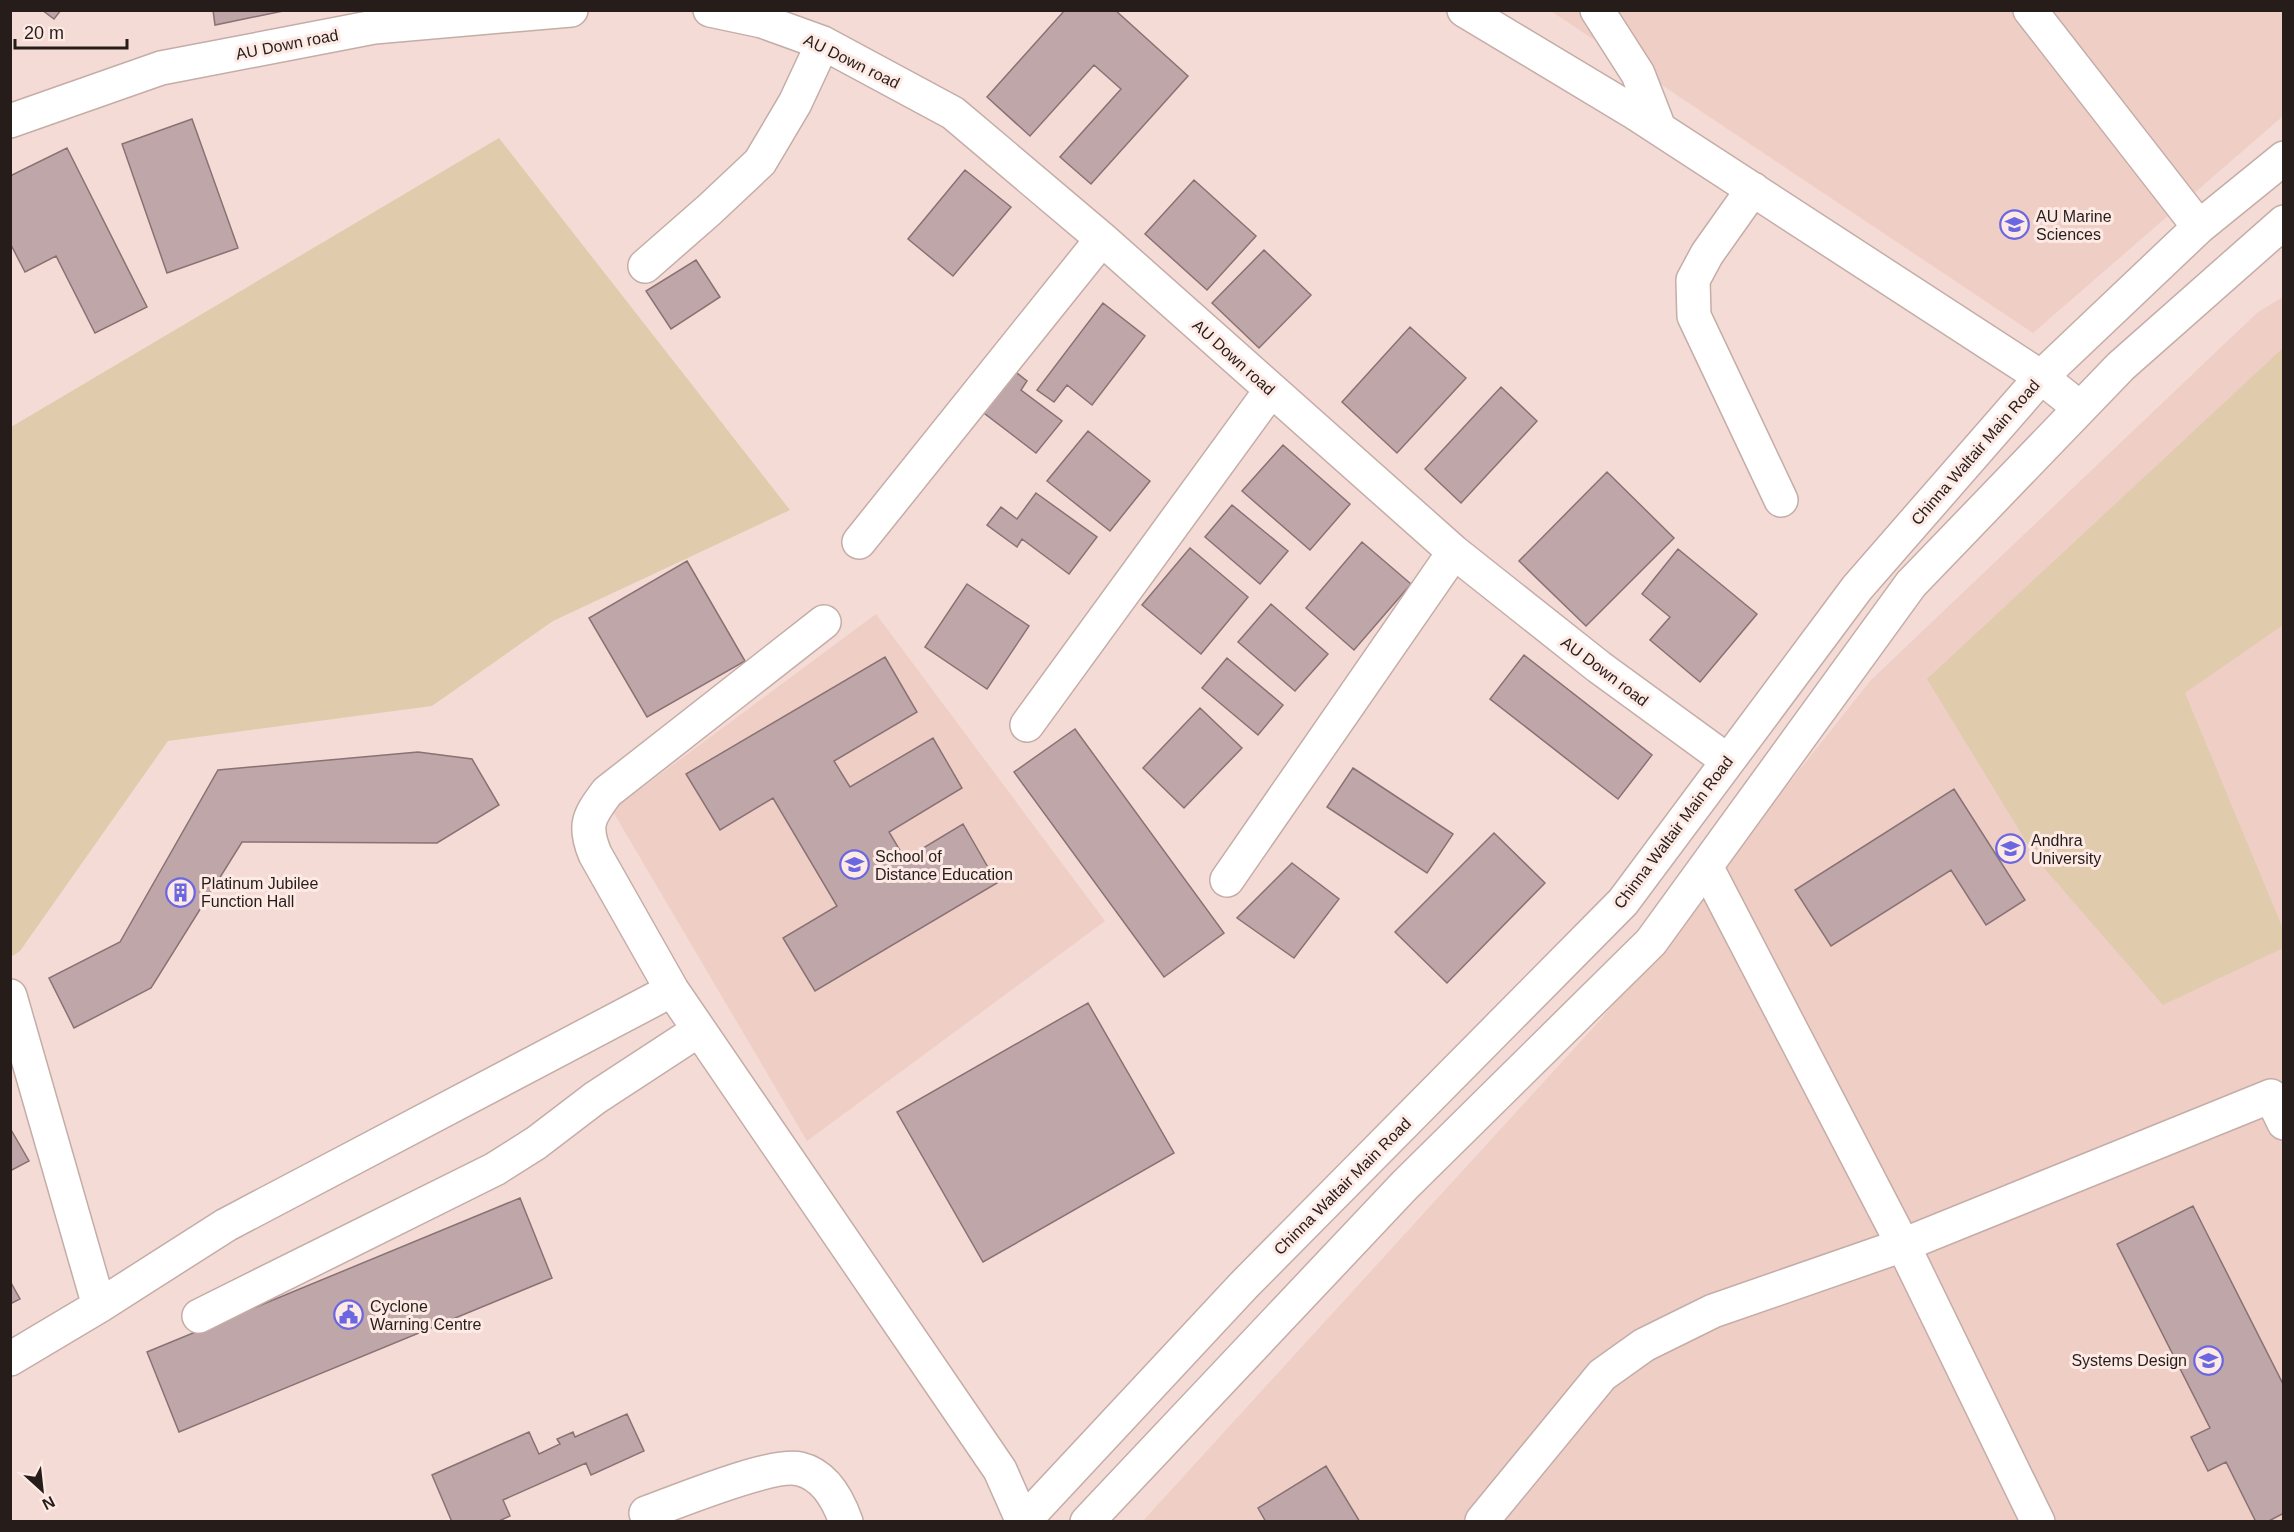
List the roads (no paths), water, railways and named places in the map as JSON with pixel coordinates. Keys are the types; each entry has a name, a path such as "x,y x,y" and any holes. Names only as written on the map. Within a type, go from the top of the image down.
{"street":[{"name":"AU Down road","path":"10,121 161,69 374,27 571,10"},
{"name":"AU Down road","path":"710,10 762,21 823,43 953,112 1102,239 1454,552 1599,667 1728,761"},
{"path":"1597,10 1638,74 1659,128"},
{"path":"2030,10 2199,227"},
{"path":"1484,15 2041,377 2080,408"},
{"path":"645,266 760,162 795,103 823,43"},
{"name":"Chinna Waltair Main Road","path":"1023,1521 1244,1285 1623,902 1857,588 2041,377 2199,227 2283,158"},
{"path":"1753,189 1707,254 1693,280 1694,316 1781,500"},
{"path":"1086,1521 1404,1186 1651,942 1707,868 1911,584 2121,366 2283,222"},
{"path":"859,542 1102,239"},
{"path":"1027,725 1272,390"},
{"path":"1227,880 1454,552"},
{"path":"824,622 607,792 593,811 588,826 589,840 672,990 1000,1470 1023,1521"},
{"path":"1707,868 1903,1245 2038,1521"},
{"path":"10,1359 99,1306 226,1224 672,990"},
{"path":"10,996 99,1306"},
{"path":"199,1316 495,1169 536,1143 595,1098 699,1030"},
{"path":"1482,1521 1602,1375 1644,1345 1713,1311 1903,1245 2279,1102"},
{"path":"646,1512 769,1470 799,1469 822,1480 839,1502 846,1521"}],"place":[{"name":"AU Marine Sciences","path":"2015,225"},
{"name":"Andhra University","path":"2010,849"},
{"name":"School of Distance Education","path":"854,865"},
{"name":"Platinum Jubilee Function Hall","path":"180,892"},
{"name":"Cyclone Warning Centre","path":"349,1315"},
{"name":"Systems Design","path":"2208,1360"}]}
